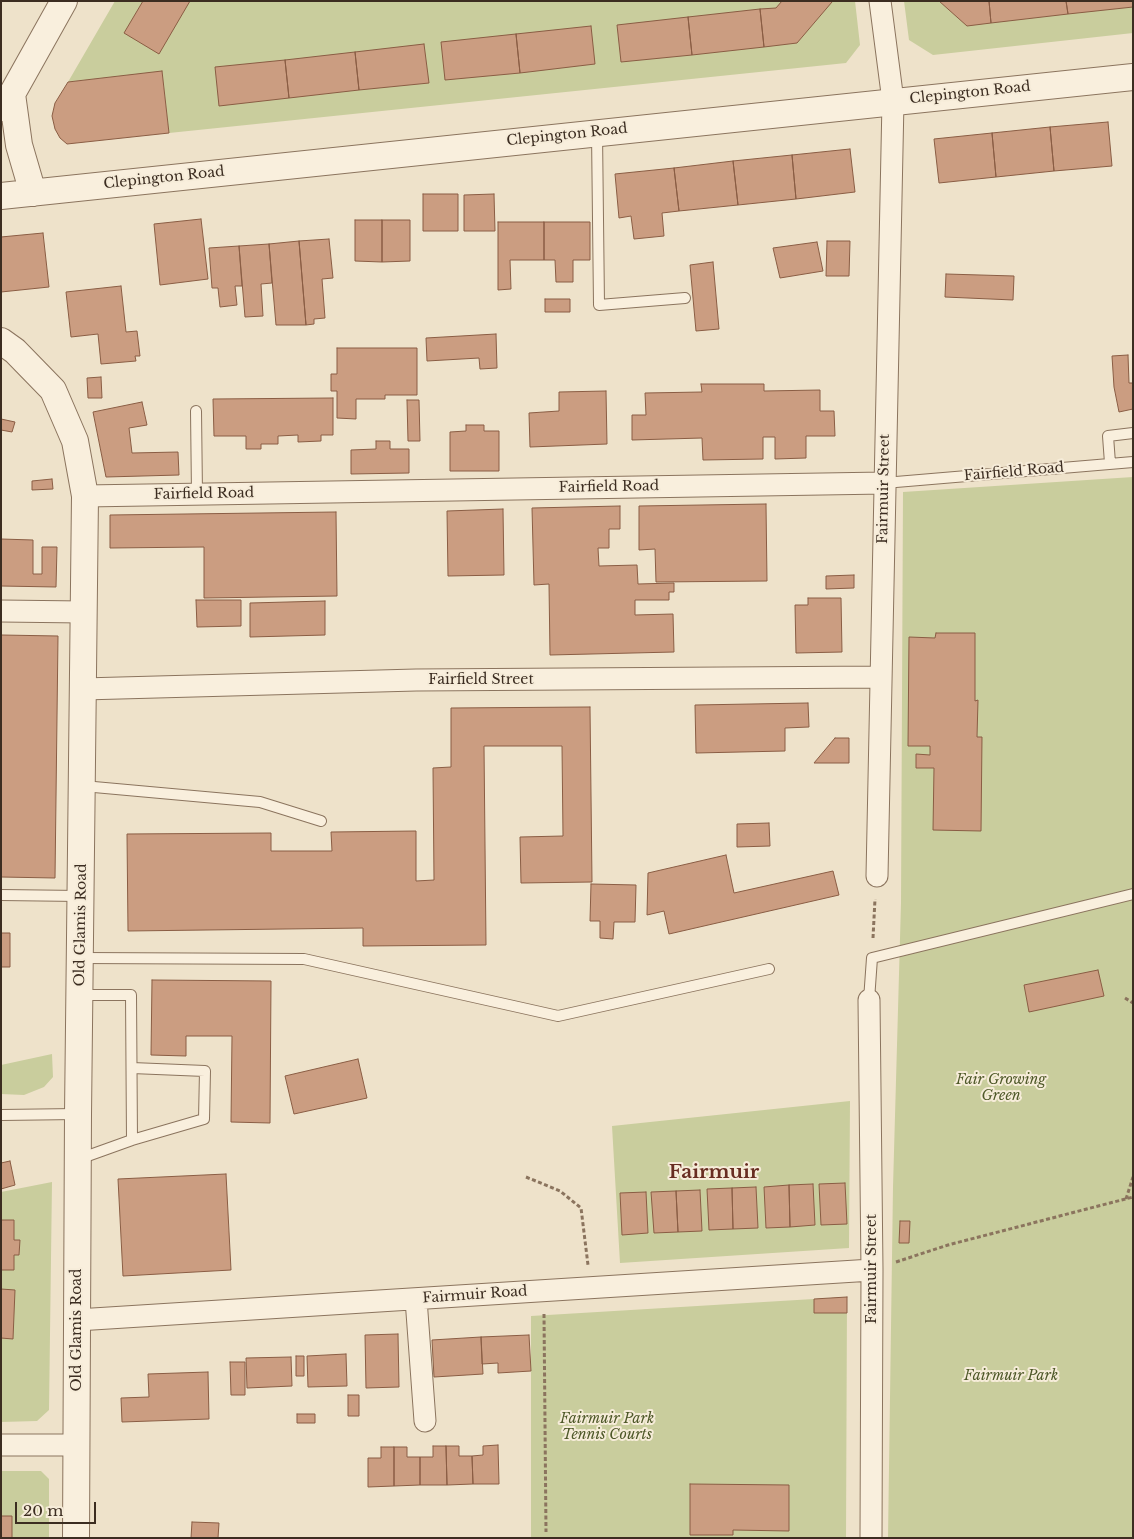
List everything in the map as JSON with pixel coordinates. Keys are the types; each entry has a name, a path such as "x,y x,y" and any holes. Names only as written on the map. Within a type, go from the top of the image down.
{"street":[{"path":"33,193 6,101 64,1"},
{"name":"Fairmuir Street","path":"877,876 893,101 880,1"},
{"name":"Clepington Road","path":"1,196 1133,76"},
{"name":"Old Glamis Road","path":"1,341 15,351 52,390 75,441 84,496 76,1538"},
{"name":"Fairfield Road","path":"84,496 884,483"},
{"path":"1,611 83,612"},
{"name":"Fairfield Street","path":"83,689 416,680 880,677"},
{"name":"Fairmuir Street","path":"869,1000 872,1270 871,1538"},
{"name":"Fairmuir Road","path":"77,1320 872,1270"},
{"path":"416,1299 425,1421"},
{"path":"1,1445 76,1445"}],"lane":[{"path":"597,132 599,305 685,298"},
{"path":"196,411 197,494"},
{"path":"1110,463 1108,436 1133,433"},
{"name":"Fairfield Road","path":"884,483 1133,462"},
{"path":"82,786 260,802 322,821"},
{"path":"869,1000 872,958 1133,894"},
{"path":"1,895 81,896"},
{"path":"80,958 304,959 558,1016 769,968"},
{"path":"80,994 130,995 132,1140"},
{"path":"78,1159 132,1140 204,1120 204,1071 132,1068"},
{"path":"1,1115 78,1114"}],"path":[{"path":"872,958 877,876"},
{"path":"1125,998 1133,1003"},
{"path":"526,1177 560,1191 581,1208 590,1288"},
{"path":"1126,1199 1133,1177"},
{"path":"872,1270 948,1244 1133,1198"},
{"path":"542,1291 544,1315 546,1532"}],"green space":[{"path":"115,1 855,1 860,45 846,63 169,133 162,72 68,82"},
{"path":"904,1 1133,1 1133,33 933,55 909,40"},
{"name":"Fairmuir Park","path":"1133,477 1133,1538 888,1538 893,1187 901,903 903,492"},
{"path":"52,1054 53,1077 44,1087 24,1095 1,1094 1,1065"},
{"path":"850,1101 849,1248 620,1263 612,1126"},
{"path":"52,1182 49,1410 37,1421 1,1422 1,1192"},
{"name":"Fairmuir Park Tennis Courts","path":"847,1297 846,1538 531,1538 531,1316"},
{"path":"1,1471 41,1471 49,1479 49,1538 1,1538"}],"building":[{"path":"143,1 190,1 159,54 124,33"},
{"path":"782,1 832,2 797,43 764,47 760,9 776,8"},
{"path":"939,1 989,1 991,23 967,26"},
{"path":"989,1 1066,1 1068,14 991,23"},
{"path":"1066,1 1133,1 1133,7 1068,14"},
{"path":"760,9 764,47 692,55 688,17"},
{"path":"688,17 692,55 621,62 617,25"},
{"path":"591,26 595,64 520,73 516,34"},
{"path":"516,34 520,73 445,80 441,42"},
{"path":"424,44 429,83 359,90 355,52"},
{"path":"355,52 359,90 289,98 285,60"},
{"path":"285,60 289,98 219,106 215,67"},
{"path":"162,71 169,133 67,144 60,138 55,129 52,116 55,103 68,82"},
{"path":"1108,122 1112,166 1054,171 1050,127"},
{"path":"1050,127 1054,171 996,177 992,133"},
{"path":"992,133 996,177 939,183 934,139"},
{"path":"850,149 855,192 796,199 792,155"},
{"path":"792,155 796,199 738,205 733,161"},
{"path":"733,161 738,205 679,211 674,168"},
{"path":"674,168 679,211 662,213 664,236 634,239 631,216 619,218 615,174"},
{"path":"423,194 458,194 458,231 423,231"},
{"path":"494,194 495,231 464,231 464,195"},
{"path":"201,219 208,279 160,285 154,224"},
{"path":"355,220 382,220 382,262 355,261"},
{"path":"382,220 410,220 410,261 382,262"},
{"path":"498,222 544,222 544,260 510,260 511,289 498,290"},
{"path":"544,222 590,222 590,260 573,260 573,282 556,282 555,260 544,260"},
{"path":"43,233 49,287 1,292 1,237"},
{"path":"329,239 333,278 322,279 325,318 314,319 314,324 306,325 299,241"},
{"path":"299,241 306,325 276,325 269,244"},
{"path":"827,241 850,241 849,276 826,276"},
{"path":"817,242 823,271 780,278 773,248"},
{"path":"269,244 272,283 261,284 263,316 245,317 239,246"},
{"path":"239,246 242,286 235,286 237,305 220,307 218,288 212,288 209,248"},
{"path":"713,262 719,329 696,331 690,265"},
{"path":"946,274 1014,276 1013,300 945,297"},
{"path":"121,286 126,332 137,331 140,356 135,356 136,361 101,364 98,334 71,337 66,292"},
{"path":"545,299 570,299 570,312 545,312"},
{"path":"496,334 497,368 480,369 479,358 427,361 426,338"},
{"path":"337,348 417,348 417,395 385,395 385,399 356,399 356,419 337,418 337,391 331,391 331,374 337,374"},
{"path":"1128,355 1129,383 1133,383 1133,409 1119,412 1114,387 1112,356"},
{"path":"101,377 102,398 88,398 87,378"},
{"path":"701,384 764,384 764,391 820,390 820,411 834,411 835,436 806,436 806,458 775,459 775,437 763,437 763,459 703,460 702,438 632,440 632,415 646,415 645,393 702,392"},
{"path":"606,391 607,444 530,447 529,413 559,411 559,392"},
{"path":"333,398 333,435 321,435 321,441 298,442 298,435 278,436 278,444 261,444 261,449 246,449 246,436 214,436 213,399"},
{"path":"407,400 419,400 420,441 408,441"},
{"path":"142,402 147,425 129,428 132,453 178,452 179,475 106,477 93,412"},
{"path":"1,419 15,422 12,432 1,430"},
{"path":"466,425 484,425 484,431 499,431 499,471 450,471 450,432 466,431"},
{"path":"376,441 390,441 390,449 409,449 409,473 351,474 351,450 376,449"},
{"path":"52,479 53,489 32,490 32,481"},
{"path":"766,504 767,581 656,582 655,549 639,550 639,506"},
{"path":"620,506 620,529 609,529 609,548 598,548 599,566 637,565 638,584 674,583 674,592 669,592 669,600 635,600 635,615 673,614 674,652 550,655 549,584 534,585 532,508"},
{"path":"503,509 504,575 448,576 447,511"},
{"path":"336,512 337,596 204,598 204,547 110,548 110,515"},
{"path":"1,539 33,540 33,574 42,574 42,547 57,547 56,587 1,586"},
{"path":"854,575 854,588 826,589 826,576"},
{"path":"808,598 841,598 842,652 796,653 795,605 808,605"},
{"path":"196,600 241,600 241,626 197,627"},
{"path":"325,601 325,635 250,637 250,603"},
{"path":"936,633 975,633 975,701 978,700 977,737 982,737 981,831 933,830 934,768 916,768 916,754 930,755 930,746 908,746 909,637 935,638"},
{"path":"1,635 58,636 55,878 1,877"},
{"path":"808,703 809,727 785,728 785,751 696,753 695,705"},
{"path":"590,707 592,882 521,883 520,837 563,836 562,746 484,746 486,945 363,946 363,928 128,931 127,834 271,833 271,851 332,851 331,832 416,831 416,881 434,880 433,768 451,767 451,708"},
{"path":"835,738 849,738 849,763 814,763"},
{"path":"769,823 770,846 737,847 737,824"},
{"path":"726,855 734,893 833,871 839,895 669,934 664,911 647,915 648,873"},
{"path":"591,884 636,885 635,922 614,922 613,939 600,938 600,921 590,921"},
{"path":"1,933 10,933 10,967 1,967"},
{"path":"1098,970 1104,996 1029,1012 1024,985"},
{"path":"152,980 271,981 270,1123 231,1122 232,1036 186,1036 186,1056 151,1055"},
{"path":"358,1059 367,1098 294,1114 285,1076"},
{"path":"10,1161 15,1185 1,1189 1,1163"},
{"path":"226,1174 231,1270 123,1276 118,1179"},
{"path":"845,1183 847,1224 821,1225 819,1184"},
{"path":"813,1184 815,1225 790,1227 789,1185"},
{"path":"789,1185 790,1227 766,1228 764,1187"},
{"path":"756,1187 758,1228 733,1229 732,1188"},
{"path":"732,1188 733,1229 709,1230 707,1189"},
{"path":"700,1190 702,1231 678,1232 676,1191"},
{"path":"676,1191 678,1232 654,1233 651,1192"},
{"path":"646,1192 648,1233 622,1235 620,1193"},
{"path":"1,1220 14,1220 14,1240 20,1240 19,1255 14,1255 14,1270 1,1270"},
{"path":"900,1221 910,1221 909,1243 899,1243"},
{"path":"1,1289 15,1290 13,1339 1,1338"},
{"path":"847,1297 847,1313 814,1313 814,1299"},
{"path":"398,1334 399,1387 366,1388 365,1335"},
{"path":"529,1335 531,1371 498,1373 498,1363 482,1364 481,1337"},
{"path":"481,1337 483,1374 434,1377 432,1340"},
{"path":"346,1354 347,1386 308,1387 307,1356"},
{"path":"296,1356 304,1356 304,1376 296,1376"},
{"path":"291,1357 292,1386 247,1388 246,1358"},
{"path":"230,1362 245,1362 245,1395 231,1395"},
{"path":"208,1372 209,1419 122,1422 121,1398 149,1397 148,1374"},
{"path":"348,1395 359,1395 359,1416 348,1416"},
{"path":"297,1414 315,1414 315,1423 297,1423"},
{"path":"498,1445 499,1484 473,1484 472,1456 483,1455 483,1446"},
{"path":"433,1446 446,1446 447,1485 420,1485 420,1457 433,1457"},
{"path":"446,1446 459,1446 459,1456 472,1456 473,1484 447,1485"},
{"path":"381,1447 394,1447 394,1486 368,1487 368,1458 381,1458"},
{"path":"394,1447 407,1447 407,1457 420,1457 420,1485 394,1486"},
{"path":"690,1484 789,1485 789,1531 733,1530 733,1535 690,1535"},
{"path":"1,1516 12,1516 12,1538 1,1538"},
{"path":"192,1522 219,1523 218,1538 191,1538"}],"district":[{"name":"Fairmuir","path":"714,1173"}],"park label":[{"name":"Fair Growing Green","path":"1001,1088"}]}
